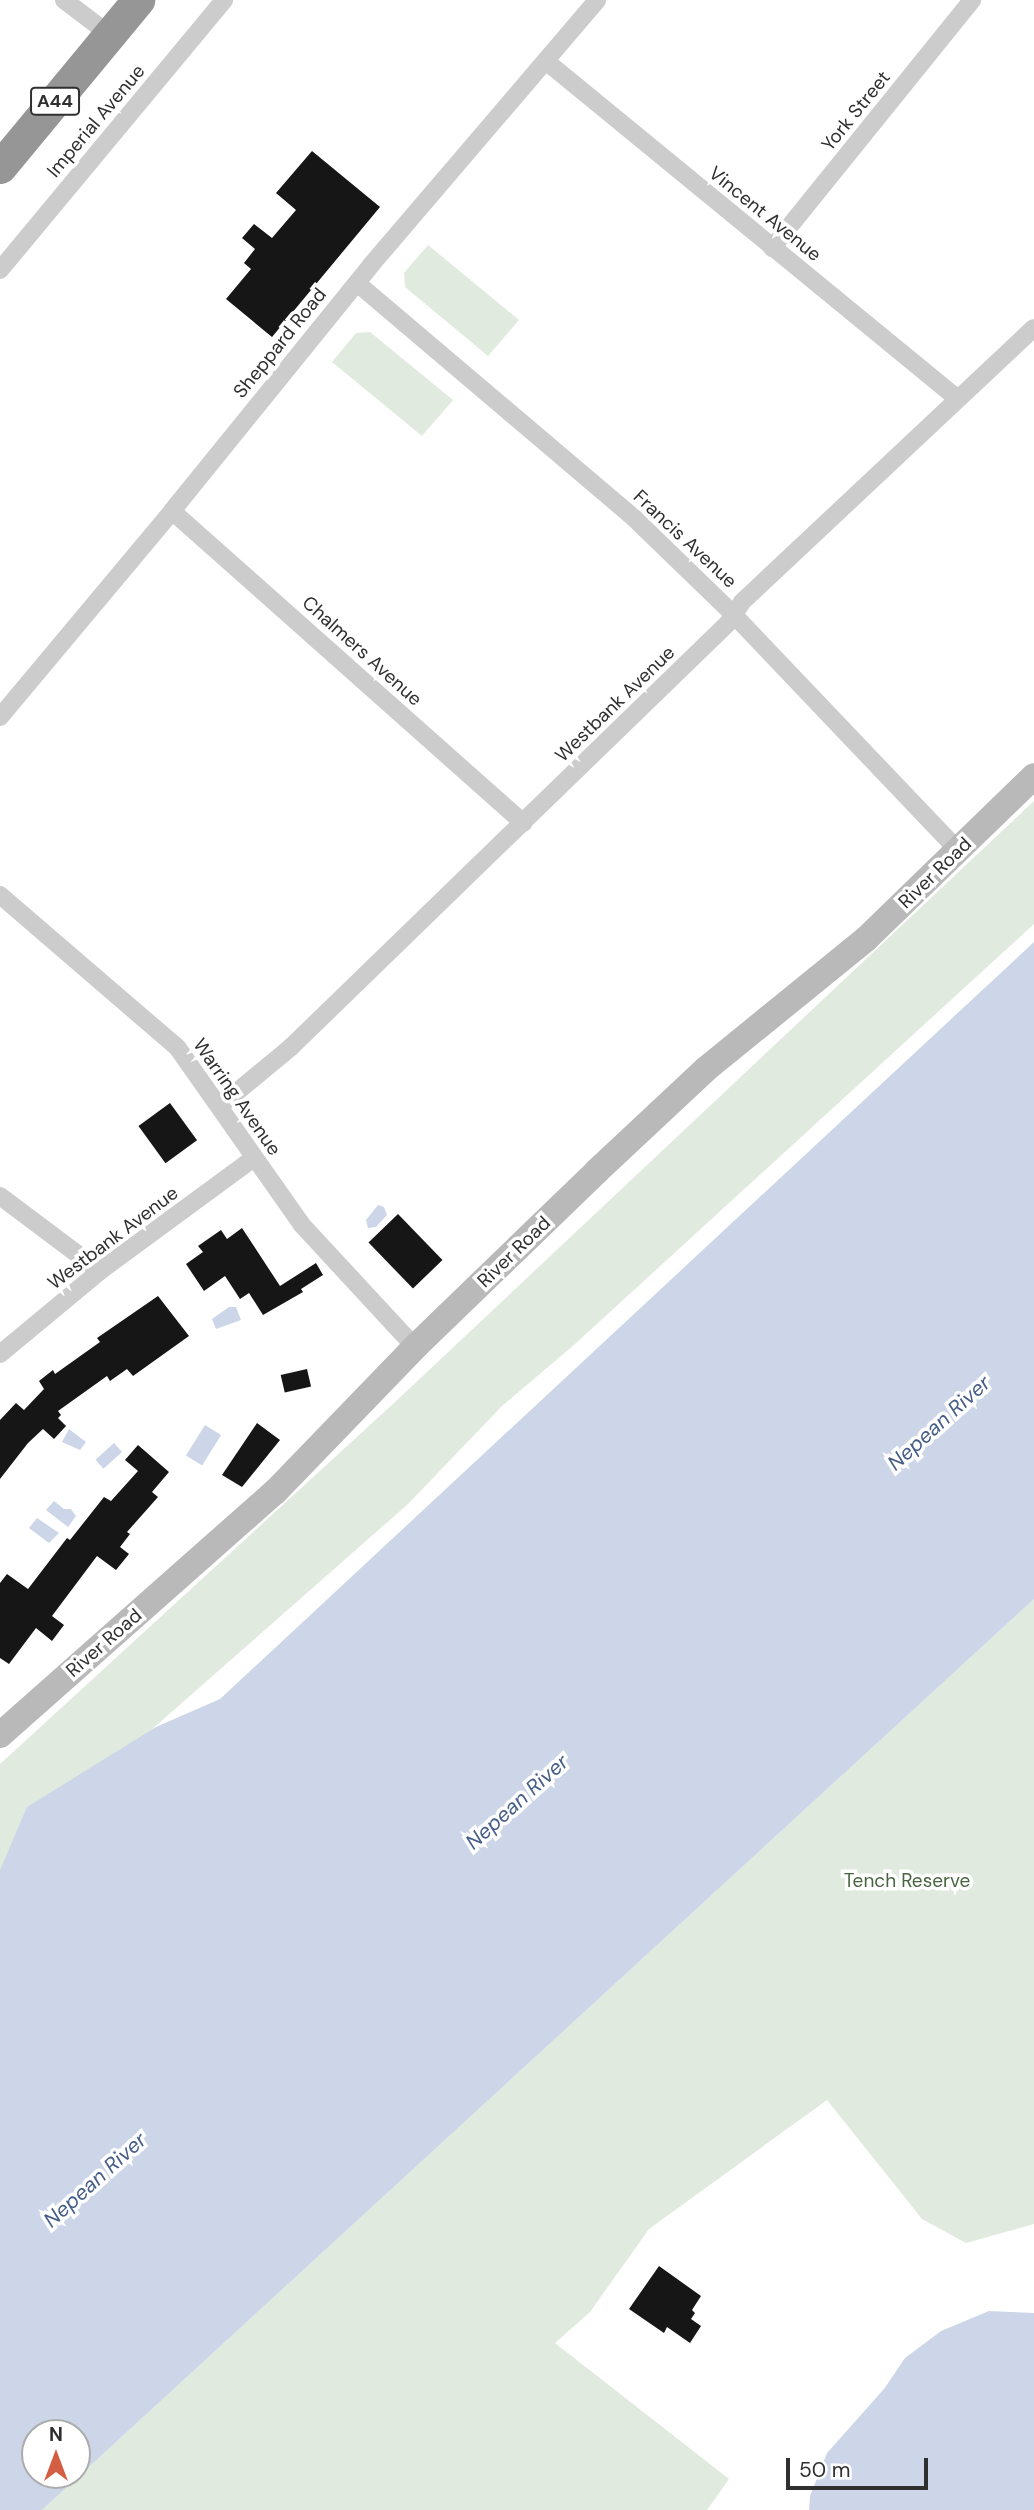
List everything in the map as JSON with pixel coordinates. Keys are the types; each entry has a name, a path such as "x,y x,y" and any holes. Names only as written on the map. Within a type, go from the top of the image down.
{"highway":[{"name":"A44","path":"0,167 138,0"}],"street":[{"path":"64,0 110,35"},
{"name":"Imperial Avenue","path":"0,270 224,0"},
{"name":"Sheppard Road","path":"0,717 357,283 597,0"},
{"name":"York Street","path":"772,248 972,0"},
{"name":"Vincent Avenue","path":"547,62 958,398"},
{"name":"Francis Avenue","path":"357,283 635,519 733,614 959,851"},
{"name":"Westbank Avenue","path":"221,1105 246,1088 291,1047 524,823 747,597 1034,328"},
{"name":"Chalmers Avenue","path":"172,511 524,823"},
{"name":"River Road","path":"0,1735 275,1492 415,1347 706,1069 866,939 1034,776"},
{"name":"Warring Avenue","path":"0,895 171,1040 221,1105 254,1158 310,1235 415,1347"},
{"name":"Westbank Avenue","path":"0,1354 100,1271 254,1158"},
{"path":"0,1196 100,1271"}],"green space":[{"path":"428,245 519,320 488,356 405,287 404,273"},
{"path":"370,332 453,400 422,436 332,362 356,333"},
{"path":"1034,801 1034,924 575,1344 502,1406 408,1504 117,1760 0,1877 0,1764 394,1403"},
{"name":"Tench Reserve","path":"1034,1599 1034,2224 966,2243 922,2219 827,2100 649,2229 590,2312 555,2343 729,2479 707,2510 42,2510 65,2489 91,2489 91,2465"}],"water":[{"name":"Nepean River","path":"1034,942 1034,1599 91,2465 91,2419 21,2419 21,2489 65,2489 42,2510 0,2510 0,1870 27,1807 156,1727 220,1699"},
{"path":"378,1205 384,1207 387,1215 376,1227 368,1228 366,1220"},
{"path":"229,1307 236,1307 241,1320 216,1329 212,1319"},
{"path":"205,1425 221,1435 202,1466 186,1456"},
{"path":"69,1429 86,1442 80,1450 62,1442"},
{"path":"114,1443 122,1452 103,1469 95,1460"},
{"path":"54,1501 64,1509 71,1509 76,1516 68,1527 46,1510"},
{"path":"37,1518 59,1533 49,1543 29,1528"},
{"path":"989,2311 1034,2313 1034,2510 809,2510 810,2496 827,2453 884,2389 905,2358 941,2331"}],"building":[{"path":"312,151 380,207 272,337 226,299 251,269 244,263 255,249 242,238 254,224 272,238 296,210 276,193"},
{"path":"170,1103 197,1140 165,1163 138,1126"},
{"path":"398,1214 442,1260 413,1289 369,1242"},
{"path":"242,1228 280,1286 316,1263 323,1275 301,1289 303,1292 263,1315 249,1293 240,1299 225,1276 204,1291 186,1264 203,1252 198,1246 221,1230 227,1239"},
{"path":"158,1296 189,1336 133,1376 127,1369 110,1381 107,1376 58,1411 61,1415 58,1418 66,1426 54,1439 43,1429 28,1443 0,1479 0,1420 16,1403 24,1410 44,1389 39,1381 53,1370 55,1374 100,1342 97,1338"},
{"path":"307,1369 311,1387 285,1393 281,1375"},
{"path":"257,1423 280,1440 242,1487 222,1475"},
{"path":"138,1445 169,1472 152,1492 158,1497 127,1532 130,1534 120,1547 129,1554 116,1570 97,1556 52,1616 64,1625 52,1641 36,1628 9,1664 0,1658 0,1583 7,1574 28,1589 67,1538 70,1540 104,1497 111,1501 138,1471 125,1460"},
{"path":"659,2266 701,2296 692,2310 695,2313 691,2319 701,2326 690,2343 667,2327 664,2333 629,2309"}]}
